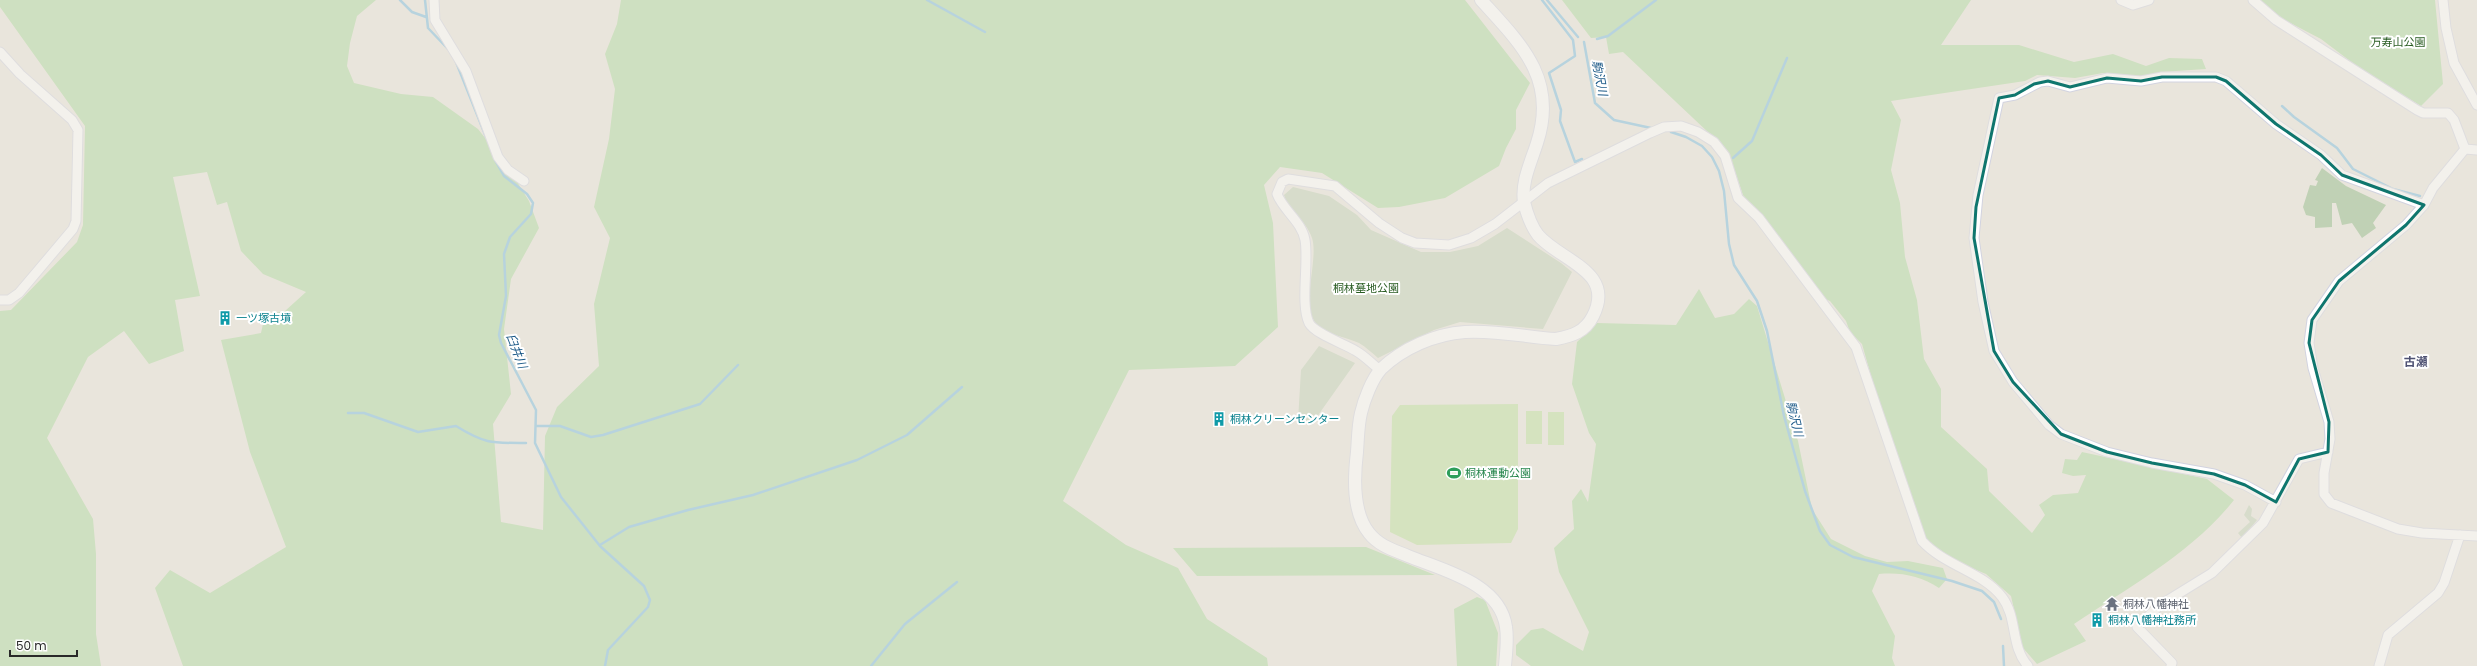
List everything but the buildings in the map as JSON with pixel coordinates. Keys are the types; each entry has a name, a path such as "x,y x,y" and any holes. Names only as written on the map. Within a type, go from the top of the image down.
{"street":[{"path":"434,0 435,20 466,71 498,157 508,170 524,181"},
{"path":"1482,0 1531,59 1543,103 1544,119 1525,179 1524,201 1530,223 1549,245 1580,266 1595,282 1598,300 1596,310 1586,326 1578,333 1556,339 1486,332 1464,332 1436,337 1414,346 1380,370 1367,394 1361,413 1355,465 1356,490 1360,516 1370,534 1383,546 1477,586 1493,599 1500,610 1506,627 1505,666"},
{"path":"2121,0 2133,5 2149,0"},
{"path":"2253,0 2276,20 2422,113 2448,113 2454,120 2465,149"},
{"path":"2443,0 2446,28 2454,63 2477,105"},
{"path":"0,52 20,74 72,120 78,130 78,162 76,221 73,229 19,293 9,300 0,300"},
{"path":"2276,502 2245,485 2214,474 2152,463 2114,454 2061,434 2049,425 2013,382 1994,351 1983,302 1974,238 1978,194 1999,98 2015,95 2040,82 2070,86 2107,78 2142,81 2162,77 2216,77 2226,81 2276,124 2322,155 2342,175 2424,205"},
{"path":"1380,370 1358,352 1318,332 1309,323 1306,309 1305,239 1299,226 1281,204 1277,194 1282,182 1288,179 1296,179 1335,186 1379,223 1402,238 1415,243 1449,245 1471,238 1495,224 1548,183 1664,127 1681,126 1698,132 1714,142 1725,156 1738,198 1759,218 1856,347 1922,541 1932,552 1992,586 2003,598 2009,611 2016,648 2028,666"},
{"path":"2465,149 2477,150"},
{"path":"2465,149 2434,188 2424,205 2406,225 2339,281 2322,302 2312,320 2309,343 2313,368 2329,422 2328,452 2324,473 2324,494 2331,503 2398,529 2422,533 2477,536"},
{"path":"2170,666 2172,663 2136,627 2160,605 2212,573 2263,523 2299,459 2328,452"},
{"path":"2380,666 2388,635 2438,593 2444,583 2460,535"}],"highlighted area":[{"path":"2162,77 2216,77 2226,81 2276,124 2321,155 2342,175 2424,205 2406,225 2339,281 2312,320 2309,343 2329,422 2328,452 2299,459 2276,502 2245,485 2214,474 2152,463 2107,452 2061,434 2013,382 1994,351 1974,238 1976,207 1999,98 2015,95 2034,84 2048,81 2070,87 2107,78 2141,81"}],"green space":[{"path":"0,0 376,0 357,16 350,43 347,66 354,83 401,94 433,97 478,129 507,166 529,201 539,228 511,279 504,329 511,394 493,424 501,522 543,530 545,436 557,407 599,366 594,304 610,238 594,207 609,139 615,89 605,54 617,24 621,0 1465,0 1530,83 1516,110 1516,129 1499,166 1445,198 1399,207 1378,208 1322,173 1280,167 1264,185 1273,223 1278,327 1235,366 1129,370 1063,501 1126,545 1178,568 1207,619 1267,658 1268,666 183,666 155,588 170,570 210,593 286,547 250,452 221,340 261,333 265,315 285,311 306,292 263,274 241,251 227,202 217,205 207,172 173,177 200,296 175,300 184,351 149,364 124,331 88,357 47,438 93,519 96,554 96,634 101,666 0,666 0,311 11,310 77,242 83,225 85,126 0,7"},
{"path":"1562,0 1971,0 1941,45 2019,45 2074,62 2113,54 2146,66 2169,58 2202,59 2206,69 2161,72 2142,77 2103,73 2075,78 2037,75 2025,81 1891,101 1901,120 1891,170 1900,203 1905,257 1917,300 1924,359 1941,389 1941,427 1987,469 1989,491 2032,533 2045,515 2039,505 2053,495 2078,493 2086,475 2073,476 2062,473 2065,459 2077,460 2082,452 2207,479 2234,500 2218,519 2180,552 2159,568 2074,624 2086,641 2037,664 2023,648 2011,596 1986,574 1957,562 1927,541 1875,390 1862,344 1850,332 1846,321 1830,301 1821,297 1743,195 1728,151 1623,52 1609,54 1606,37 1591,38"},
{"name":"万寿山公園","path":"2260,0 2435,0 2443,84 2421,106 2362,70 2321,39 2277,16"},
{"path":"2322,168 2346,186 2386,205 2373,223 2376,228 2362,238 2352,223 2342,225 2336,203 2332,203 2332,227 2315,228 2315,217 2306,215 2303,207 2310,185 2316,186 2318,181 2315,180"},
{"name":"桐林墓地公園","path":"1293,187 1329,196 1357,215 1371,230 1421,252 1450,252 1478,246 1507,228 1561,263 1572,272 1543,329 1460,322 1434,330 1378,358 1359,343 1331,334 1321,328 1312,317 1310,295 1314,247 1312,238 1306,226 1286,201 1284,195"},
{"path":"1699,289 1715,318 1734,314 1749,299 1757,306 1798,441 1812,509 1831,539 1865,556 1887,562 1908,561 1943,568 1947,579 1939,588 1925,580 1903,574 1879,574 1872,591 1895,636 1892,658 1895,666 1531,666 1516,655 1516,645 1531,630 1543,628 1583,651 1589,632 1559,572 1554,548 1574,529 1572,501 1581,489 1588,502 1596,444 1589,433 1572,384 1577,342 1597,323 1676,325"},
{"path":"1319,346 1355,363 1314,421 1298,421 1301,370"},
{"name":"桐林運動公園","path":"1518,404 1518,529 1511,543 1417,545 1390,532 1392,416 1400,405"},
{"path":"1526,411 1542,411 1542,444 1526,444"},
{"path":"1548,412 1564,412 1564,445 1548,445"},
{"path":"2249,505 2252,509 2251,516 2257,520 2242,538 2238,533 2250,522 2244,515"},
{"path":"1366,547 1435,575 1197,576 1173,548"},
{"path":"1477,597 1485,600 1498,633 1496,666 1457,666 1454,609"}],"waterway":[{"path":"400,0 412,12 426,17"},
{"name":"臼井川","path":"425,0 428,28 448,49"},
{"path":"927,0 985,32"},
{"path":"1542,0 1573,40 1575,56 1549,73 1561,110 1560,121 1575,162 1582,159"},
{"name":"駒沢川","path":"1547,0 1578,37"},
{"path":"1597,39 1608,36 1656,0"},
{"name":"駒沢川","path":"1584,42 1595,103 1614,120 1651,128"},
{"path":"1733,158 1752,141 1787,58"},
{"name":"臼井川","path":"456,62 486,137"},
{"path":"2282,106 2294,117 2337,148 2353,169 2393,189 2420,196"},
{"name":"駒沢川","path":"1671,132 1686,137 1702,146 1712,157 1719,171 1724,191 1729,244 1734,265 1757,301 1767,331 1784,416 1805,491 1820,531 1830,545 1853,557 1952,581 1982,591 1994,602 2001,619"},
{"name":"臼井川","path":"495,160 504,176 527,194 533,203 531,214 510,237 504,254 506,296 499,335 501,343 536,410 535,443 561,497 600,546 644,586 650,600 648,607 608,650 605,666"},
{"path":"536,426 560,426 591,437 603,435 700,404 738,365"},
{"path":"600,545 629,527 688,510 753,495 857,460 907,435 962,387"},
{"path":"348,413 364,413 418,432 456,426 474,436 489,441 526,443"},
{"path":"871,666 905,624 957,582"},
{"name":"駒沢川","path":"2003,646 2004,666"}],"place":[{"name":"一ツ塚古墳","path":"225,318"},
{"name":"桐林クリーンセンター","path":"1219,419"},
{"name":"桐林運動公園","path":"1454,473"},
{"name":"桐林八幡神社","path":"2112,604"},
{"name":"桐林八幡神社務所","path":"2097,620"}],"district":[{"name":"古瀬","path":"2416,361"}]}
